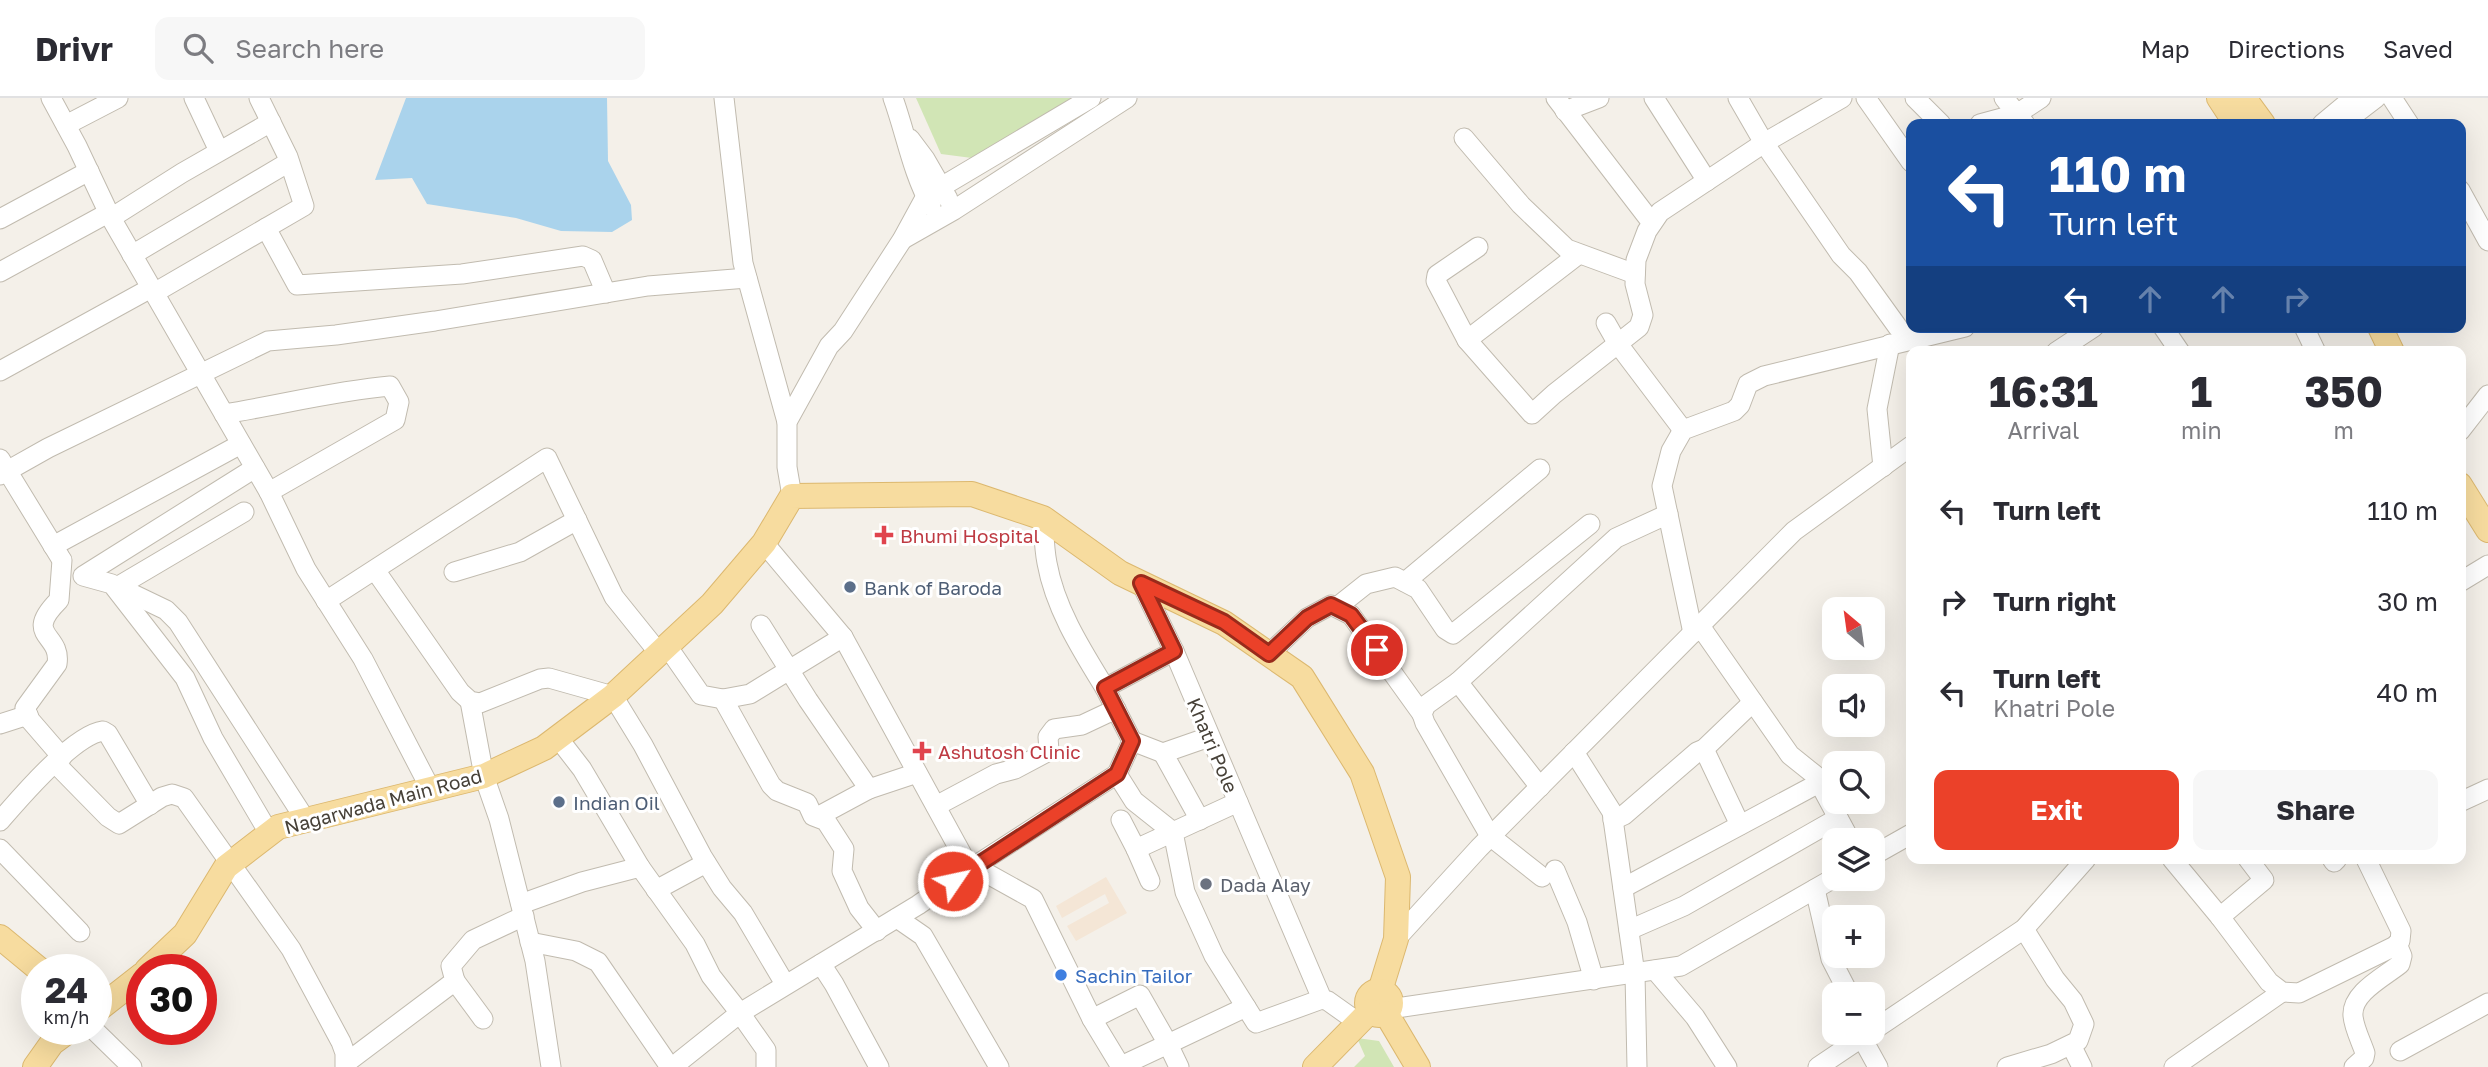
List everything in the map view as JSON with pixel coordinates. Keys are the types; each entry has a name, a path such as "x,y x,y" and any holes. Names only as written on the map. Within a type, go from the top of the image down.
{"main road":[{"path":"2219,98 2233,119"},
{"path":"2244,98 2259,119"},
{"path":"792,496 972,494 1043,518 1121,573 1224,622 1302,677 1362,773 1398,877 1396,939 1377,1009 1315,1067"},
{"name":"Nagarwada Main Road","path":"163,954 185,933 226,867 278,827 484,776 544,748 558,738 613,696 712,604 764,543 792,496"},
{"path":"2466,502 2487,528"},
{"path":"0,937 21,954"},
{"path":"112,998 126,988"},
{"path":"1377,1009 1418,1067"},
{"path":"35,1067 51,1045"}],"street":[{"path":"51,98 109,216 269,492 306,569 363,659 430,788"},
{"path":"66,125 118,98"},
{"path":"194,98 219,151"},
{"path":"0,371 153,291 304,206 289,162 259,98"},
{"path":"724,98 743,263 787,422 787,467 792,496"},
{"path":"893,98 906,132 946,215"},
{"path":"787,422 829,346 843,331 934,192 1091,98"},
{"path":"902,240 946,215 1127,98"},
{"path":"1599,98 1560,104 1652,223"},
{"path":"1654,98 1707,181"},
{"path":"1478,247 1437,275 1436,281 1467,340 1532,414 1639,327 1643,315 1635,274 1636,260 1652,223 1660,212 1764,143 1842,98"},
{"path":"1866,98 1906,155"},
{"path":"1915,98 1936,119"},
{"path":"2004,98 2021,119 2041,98"},
{"path":"2392,98 2406,119"},
{"path":"2330,119 2359,100"},
{"path":"2346,119 2359,100"},
{"path":"1746,101 1764,143 1841,255 1858,272 1899,342 1877,410 1883,467"},
{"path":"0,272 109,216 271,122"},
{"path":"1464,138 1521,205 1567,249 1635,274"},
{"path":"132,255 289,162"},
{"path":"0,219 89,171"},
{"path":"2466,201 2488,241"},
{"path":"266,228 298,285 462,274 583,256 592,260 606,293"},
{"path":"1467,340 1579,254"},
{"path":"305,820 178,622 166,610 114,585 83,576 66,567 3,468 268,341 435,321 648,286 747,278"},
{"path":"1606,323 1618,344 1683,430"},
{"path":"1843,828 1815,775 1790,755 1696,629 1662,486 1671,451 1683,430 1734,411 1740,405 1748,384 1764,376 1939,333"},
{"path":"225,414 352,390 390,386 399,402 395,420 269,492"},
{"path":"2466,425 2485,406"},
{"path":"57,553 241,444"},
{"path":"1396,939 1490,836 1794,531 1906,450"},
{"path":"326,601 547,458 614,597 663,649 701,695 723,699 750,694 843,636"},
{"path":"83,576 255,468"},
{"path":"1405,582 1540,469"},
{"path":"114,585 244,512"},
{"path":"1422,714 1426,705 1458,682 1616,538 1668,514"},
{"path":"1043,518 1046,561 1054,589 1075,640 1105,688 1132,741 1163,754 1200,820"},
{"path":"454,572 520,552 577,520"},
{"path":"1337,607 1366,584 1395,577 1418,589 1445,629 1453,634 1590,524"},
{"path":"764,543 843,636 970,869 988,874 1033,899 1092,1019 1121,1066 1246,1007"},
{"path":"57,553 59,600 45,614 43,620 45,632 56,653 57,664 28,702 27,715 59,760 113,822 119,824 162,797 172,794 184,798 291,949 341,1042 346,1065 455,981"},
{"path":"2466,578 2488,565"},
{"path":"375,569 460,692 470,701 480,703 540,679 549,678 613,696 643,745 706,863 743,913 785,984"},
{"name":"Khatri Pole","path":"1141,583 1174,651 1322,999"},
{"path":"114,585 185,678 213,737 270,833"},
{"path":"1269,654 1307,618 1331,605 1351,615 1422,714 1490,836 1549,873 1577,922 1594,980"},
{"path":"761,625 869,789"},
{"path":"1105,688 1174,651"},
{"path":"1458,682 1540,787"},
{"path":"723,699 771,785 777,791 807,803 813,816 826,821 844,849 842,872 859,908 877,931"},
{"path":"470,701 484,776 499,819 523,910 551,1067"},
{"path":"1613,820 1624,815 1697,752 1704,749 1753,702"},
{"path":"936,806 996,774 1015,769 1049,751 1048,737 1054,729 1082,725 1116,709"},
{"path":"0,724 27,715"},
{"path":"0,821 39,776 90,735 103,731 108,734 150,805"},
{"path":"1163,754 1209,737"},
{"path":"558,738 582,768 640,867 695,944 711,976 766,1050 766,1067"},
{"path":"677,1067 680,1061 740,1013 877,931 1117,774 1132,741"},
{"path":"1704,749 1740,825"},
{"path":"1574,752 1612,812 1635,974 1637,1067"},
{"path":"817,817 869,789 917,773"},
{"path":"1117,774 1134,801 1173,832 1185,892 1214,956 1256,1023 1322,999 1377,1009 1681,966 1822,885"},
{"path":"1623,888 1819,783"},
{"path":"2466,799 2488,789"},
{"name":"Khatri Pole","path":"1136,849 1238,802"},
{"path":"1629,930 1684,906 1838,818"},
{"path":"1121,820 1150,881"},
{"path":"1885,849 1906,837"},
{"path":"0,849 80,932"},
{"path":"656,890 706,863"},
{"path":"1885,1023 2024,929 2082,864"},
{"path":"2176,864 2269,982 2282,992 2299,993 2400,941 2401,931 2368,864"},
{"path":"2220,917 2264,880 2252,864"},
{"path":"483,1019 455,981 451,966 473,940 523,910 582,882 640,867"},
{"path":"1815,889 1828,952 1843,982"},
{"path":"897,918 923,936 999,1067"},
{"path":"2007,1067 2071,1045 2078,1041 2084,1024 2073,1001 2055,979 2024,929"},
{"path":"530,942 576,951 598,962 670,1067"},
{"path":"2354,1067 2364,1058 2365,1053 2353,1018 2354,1003 2400,964 2402,956 2397,944"},
{"path":"821,964 879,1067"},
{"path":"1655,970 1695,1017 1727,1067"},
{"path":"2174,1067 2282,992"},
{"path":"1092,1019 1140,995 1179,1067"},
{"path":"2400,1051 2488,1003"},
{"path":"109,1045 132,1067"},
{"path":"1818,1067 1851,1045"},
{"path":"1871,1045 1878,1067"},
{"path":"2071,1045 2082,1067"}],"shaded area":[{"path":"1106,877 1127,913 1076,941 1067,926 1109,903 1105,894 1062,918 1056,906"}],"green space":[{"path":"916,98 1075,98 972,158 941,154"},
{"path":"1357,1038 1379,1041 1394,1067 1354,1067 1365,1056"}],"water":[{"path":"406,98 607,98 608,161 631,205 632,220 612,232 561,231 516,218 427,204 412,178 375,180"}],"place":[{"name":"Bhumi Hospital","path":"884,535"},
{"name":"Bank of Baroda","path":"850,587"},
{"name":"Ashutosh Clinic","path":"922,751"},
{"name":"Indian Oil","path":"559,802"},
{"name":"Dada Alay","path":"1206,884"},
{"name":"Sachin Tailor","path":"1061,975"}],"route":[{"path":"953,881 1117,774 1132,741 1105,688 1174,651 1141,583 1224,622 1269,654 1307,618 1331,605 1351,615 1377,650"}]}
